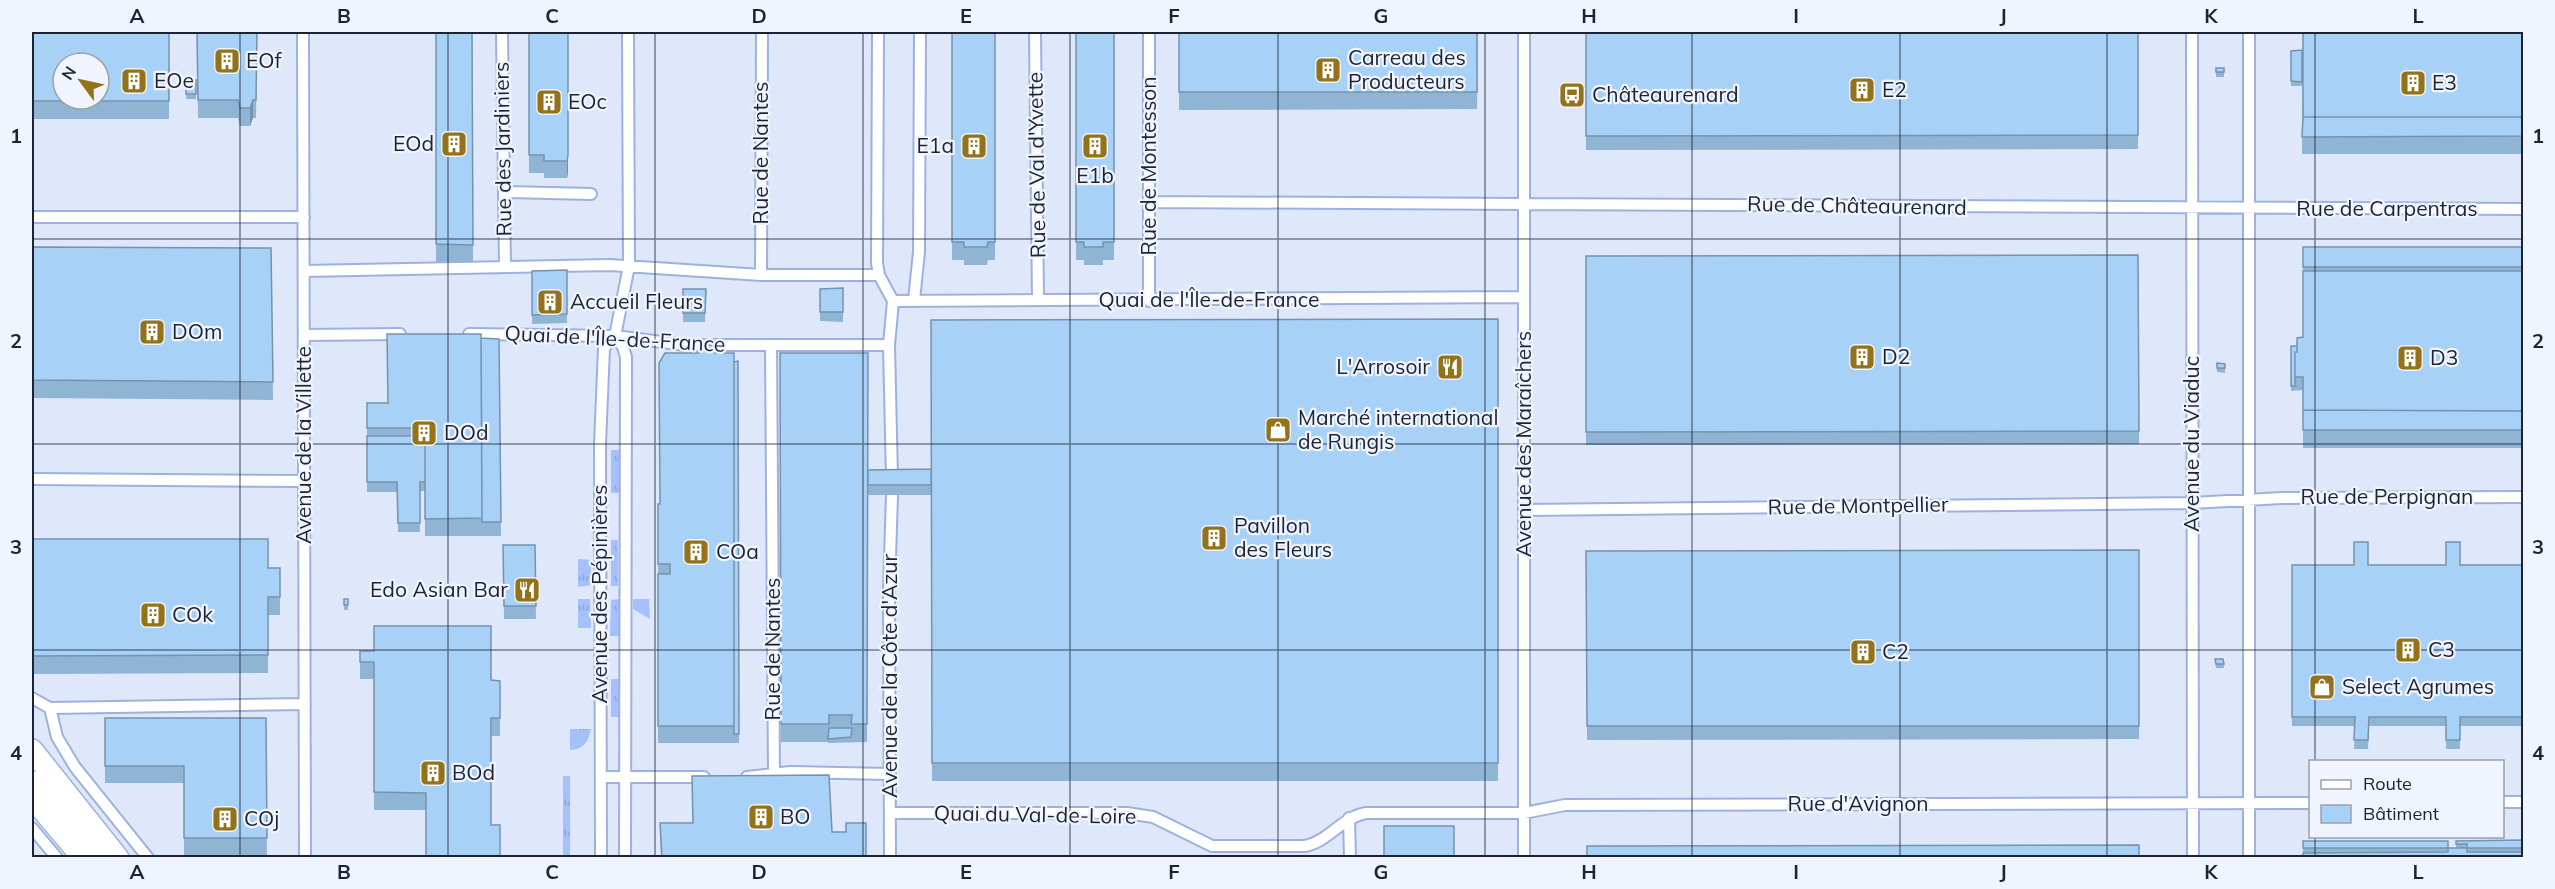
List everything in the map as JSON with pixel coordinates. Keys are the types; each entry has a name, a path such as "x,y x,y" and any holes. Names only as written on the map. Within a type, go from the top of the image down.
{"highway":[{"path":"32,788 91,858"}],"street":[{"path":"32,750 118,858"}],"lane":[{"name":"Avenue de la Villette","path":"303,32 304,858"},
{"name":"Rue des Jardiniers","path":"502,32 505,267"},
{"name":"Avenue des Pépinières","path":"601,858 600,444 604,348 615,336 629,266 628,32"},
{"name":"Rue de Nantes","path":"761,275 762,32"},
{"path":"878,32 877,263 879,275 893,301 889,345 892,478"},
{"path":"914,300 919,252 920,32"},
{"name":"Rue de Val d'Yvette","path":"1035,32 1038,299"},
{"name":"Rue de Montesson","path":"1149,32 1149,301"},
{"name":"Avenue des Maraîchers","path":"1524,32 1522,202 1524,858"},
{"name":"Avenue du Viaduc","path":"2192,32 2193,858"},
{"path":"2249,32 2249,858"},
{"path":"504,192 591,194"},
{"name":"Rue de Châteaurenard","path":"1149,202 1522,202 2250,209"},
{"name":"Rue de Carpentras","path":"2250,209 2523,209"},
{"path":"32,217 304,217"},
{"path":"304,271 629,266 761,275 879,275"},
{"name":"Quai de l'Île-de-France","path":"893,301 1524,297"},
{"path":"304,335 410,334"},
{"name":"Quai de l'Île-de-France","path":"457,334 615,336 685,345 889,345"},
{"name":"Avenue des Pépinières","path":"615,336 623,346 626,357 625,858"},
{"name":"Rue de Nantes","path":"771,345 774,773"},
{"path":"32,479 304,481"},
{"name":"Avenue de la Côte d'Azur","path":"890,858 889,589 892,495"},
{"name":"Rue de Perpignan","path":"2192,503 2250,499 2523,497"},
{"name":"Rue de Montpellier","path":"1524,510 2192,503"},
{"path":"32,698 50,708 305,704"},
{"path":"50,708 57,737 75,767 148,858"},
{"path":"740,777 774,773 890,774"},
{"path":"601,777 718,777"},
{"path":"2504,802 2523,802"},
{"name":"Rue d'Avignon","path":"1524,813 1565,806 2309,803"},
{"name":"Quai du Val-de-Loire","path":"890,813 1127,813 1152,817 1212,846 1308,846 1318,842 1349,819 1366,813 1524,813"},
{"path":"1349,819 1350,858"},
{"path":"32,828 57,858"}],"green space":[{"path":"611,450 619,450 619,493 611,493"},
{"path":"611,540 618,540 618,586 611,586"},
{"path":"578,559 591,560 591,585 578,587"},
{"path":"578,599 590,599 591,628 578,628"},
{"path":"619,599 619,636 610,636 611,600"},
{"path":"633,599 649,599 650,619 633,609"},
{"path":"611,679 619,679 619,717 611,717"},
{"path":"570,729 591,729 582,747 570,750"},
{"path":"563,776 570,776 570,857 563,857"}],"building":[{"name":"EOe","path":"32,32 169,32 169,101 111,101 111,51 51,51 51,101 32,101"},
{"name":"EOf","path":"197,32 257,32 256,100 253,100 250,108 240,108 238,100 198,100"},
{"name":"EOd","path":"436,32 472,32 473,245 436,244"},
{"name":"EOc","path":"529,32 568,32 567,161 544,161 544,155 529,155"},
{"name":"E1a","path":"952,32 995,32 995,242 988,242 987,247 964,247 964,242 952,242"},
{"name":"E1b","path":"1076,32 1114,32 1114,242 1103,242 1103,247 1084,247 1084,242 1076,242"},
{"name":"Carreau des Producteurs","path":"1179,32 1477,32 1477,92 1179,92"},
{"name":"E2","path":"1586,32 2138,32 2138,135 1586,136"},
{"name":"E3","path":"2303,32 2523,32 2523,117 2303,117"},
{"path":"2302,50 2302,82 2291,81 2291,51"},
{"path":"2216,68 2224,68 2224,72 2216,72"},
{"path":"186,80 196,80 196,94 186,94"},
{"path":"2303,117 2523,117 2523,136 2302,137"},
{"name":"DOm","path":"32,247 271,248 273,382 32,380"},
{"path":"2303,247 2523,247 2523,267 2303,267"},
{"name":"D2","path":"2138,255 2139,431 1586,432 1586,256"},
{"name":"Accueil Fleurs","path":"567,270 567,314 532,315 532,271"},
{"name":"D3","path":"2303,271 2523,271 2523,411 2303,410 2303,377 2295,377 2295,352 2297,352 2297,338 2303,337"},
{"path":"843,288 843,312 820,312 820,289"},
{"path":"683,289 706,289 705,313 683,313"},
{"name":"Pavillon des Fleurs","path":"1498,319 1498,763 932,763 931,320"},
{"name":"DOd","path":"387,334 481,334 482,518 425,519 425,428 367,428 367,403 388,403"},
{"path":"481,338 499,339 501,522 482,522"},
{"name":"COa","path":"699,345 715,345 715,353 734,353 734,726 658,726 658,574 670,574 670,564 658,564 659,363 665,353 699,353"},
{"path":"2291,346 2297,346 2295,386 2291,386"},
{"path":"780,353 868,353 867,724 851,724 852,715 829,715 829,724 781,724"},
{"path":"738,361 739,734 734,734 734,362"},
{"path":"2217,363 2225,364 2225,368 2217,368"},
{"path":"2303,410 2523,411 2523,430 2303,430"},
{"path":"367,436 425,436 425,482 420,482 420,523 398,523 397,482 367,482"},
{"path":"931,469 931,485 868,485 868,470"},
{"name":"COk","path":"32,539 268,539 268,568 280,568 280,597 268,597 268,655 32,656"},
{"name":"C3","path":"2354,542 2368,542 2368,565 2446,565 2446,542 2460,542 2460,565 2523,565 2523,717 2460,717 2460,740 2446,740 2446,717 2369,717 2368,740 2354,740 2355,717 2292,717 2292,565 2354,565"},
{"path":"503,545 535,545 536,606 504,606"},
{"name":"C2","path":"2139,550 2139,726 1587,726 1586,551"},
{"path":"344,599 348,599 348,605 344,605"},
{"name":"BOd","path":"374,626 491,626 491,680 500,681 500,718 491,718 491,825 500,825 500,858 426,858 426,793 374,792 374,662 360,662 360,651 374,651"},
{"path":"2215,659 2223,659 2224,664 2216,664"},
{"name":"COj","path":"105,718 266,718 267,838 184,838 184,766 105,766"},
{"path":"829,728 852,728 851,737 828,739"},
{"name":"BO","path":"829,775 832,832 846,832 846,823 866,823 866,858 662,858 660,823 693,823 692,776"},
{"path":"1384,826 1454,826 1454,858 1384,858"},
{"path":"2523,840 2523,848 2467,848 2467,844 2456,844 2456,841"},
{"path":"2303,841 2448,841 2448,848 2303,848"},
{"path":"2139,845 2139,858 1587,858 1587,846"},
{"path":"2448,848 2467,848 2467,852 2523,852 2523,858 2303,858 2303,853 2448,852"}],"place":[{"name":"EOf","path":"227,61"},
{"name":"Carreau des Producteurs","path":"1328,70"},
{"name":"EOe","path":"134,81"},
{"name":"E3","path":"2413,83"},
{"name":"E2","path":"1862,90"},
{"name":"Châteaurenard","path":"1572,95"},
{"name":"EOc","path":"549,102"},
{"name":"EOd","path":"454,144"},
{"name":"E1a","path":"974,146"},
{"name":"E1b","path":"1095,146"},
{"name":"Accueil Fleurs","path":"550,302"},
{"name":"DOm","path":"152,332"},
{"name":"D2","path":"1862,357"},
{"name":"D3","path":"2410,358"},
{"name":"L'Arrosoir","path":"1450,367"},
{"name":"Marché international de Rungis","path":"1278,430"},
{"name":"DOd","path":"424,433"},
{"name":"Pavillon des Fleurs","path":"1214,538"},
{"name":"COa","path":"696,552"},
{"name":"Edo Asian Bar","path":"527,590"},
{"name":"COk","path":"153,615"},
{"name":"C3","path":"2408,650"},
{"name":"C2","path":"1863,652"},
{"name":"Select Agrumes","path":"2322,687"},
{"name":"BOd","path":"433,773"},
{"name":"BO","path":"761,817"},
{"name":"COj","path":"225,819"}]}
